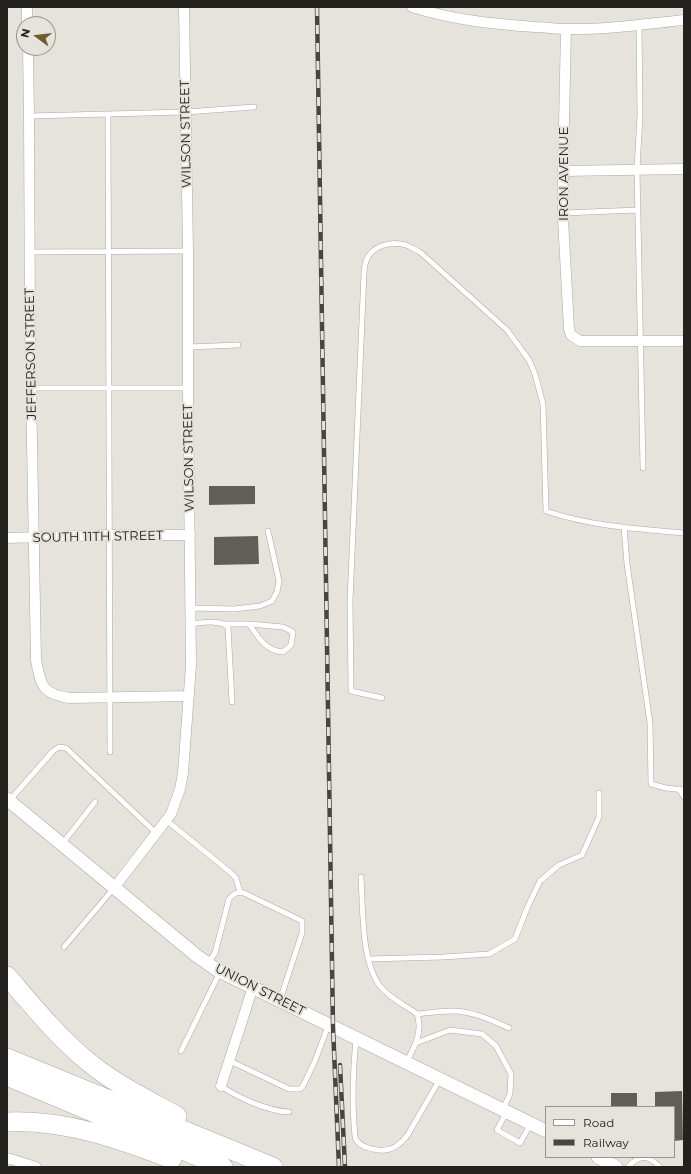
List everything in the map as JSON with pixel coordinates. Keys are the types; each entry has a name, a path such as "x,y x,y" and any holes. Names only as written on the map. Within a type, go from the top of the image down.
{"highway":[{"path":"7,976 52,1028 87,1061 157,1105 211,1132 220,1145"},
{"path":"7,1058 273,1167"},
{"path":"7,1076 223,1167"},
{"path":"7,1122 39,1122 70,1126 114,1138 192,1166 204,1167"}],"street":[{"name":"WILSON STREET","path":"114,888 171,814 176,803 184,773 189,696 190,535 188,251 184,7"},
{"path":"412,7 471,21 510,26 566,29 639,25 684,20"},
{"name":"IRON AVENUE","path":"566,29 563,213 568,318 571,335 580,341 684,341"},
{"name":"JEFFERSON STREET","path":"28,56 31,388 36,660 39,678 47,691 70,698 189,696"},
{"path":"563,171 684,169"},
{"name":"SOUTH 11TH STREET","path":"7,538 110,535 190,535"},
{"name":"UNION STREET","path":"8,800 197,956 220,971 545,1131"},
{"path":"221,1086 253,987"},
{"path":"7,1158 36,1167"},
{"path":"600,1158 616,1167"}],"lane":[{"path":"639,25 640,115 637,169 643,468"},
{"path":"29,116 186,112 254,107"},
{"path":"108,114 110,752"},
{"path":"563,213 638,210"},
{"path":"382,698 351,691 350,602 364,273 366,261 370,254 379,247 393,243 406,245 420,252 507,330 529,360 535,374 543,404 546,511 592,522 684,534"},
{"path":"30,252 188,251"},
{"path":"188,347 238,345"},
{"path":"31,388 188,388"},
{"path":"624,527 650,723 651,784 660,787 682,789 684,797"},
{"path":"190,608 234,609 260,606 272,601 277,592 279,581 268,531"},
{"path":"190,624 249,624 283,627 293,632 291,645 283,652 272,650 260,639 249,624"},
{"path":"224,624 228,627 232,702"},
{"path":"8,800 53,750 59,747 66,748 156,833"},
{"path":"368,959 489,954 514,939 540,881 559,865 582,855 599,817 599,793"},
{"path":"62,845 95,802"},
{"path":"166,820 230,872 236,878 240,892"},
{"path":"361,877 368,959 374,977 380,987 388,994 417,1014 420,1022 420,1031 416,1043 406,1062"},
{"path":"64,947 114,888"},
{"path":"208,963 214,953 229,899 233,894 240,892 302,921 302,933 280,1000"},
{"path":"181,1052 220,971"},
{"path":"417,1014 451,1011 460,1012 486,1018 509,1028"},
{"path":"230,1061 289,1089 300,1089 316,1061 329,1025"},
{"path":"416,1043 450,1030 482,1034 496,1046 511,1074 510,1094 497,1130 520,1143 531,1124"},
{"path":"356,1038 352,1075 352,1096 356,1139 362,1145 387,1151 402,1143 440,1079"},
{"path":"221,1086 235,1096 279,1112 289,1112"},
{"path":"628,1167 635,1159 638,1158"},
{"path":"650,1158 660,1167"}],"building":[{"path":"209,486 255,486 255,504 209,505"},
{"path":"258,536 259,564 214,565 214,537"},
{"path":"682,1091 683,1140 675,1141 675,1106 655,1106 655,1092"},
{"path":"611,1093 637,1093 637,1106 611,1106"}],"railway":[{"path":"317,7 333,1027 339,1167"},
{"path":"340,1065 345,1167"}]}
